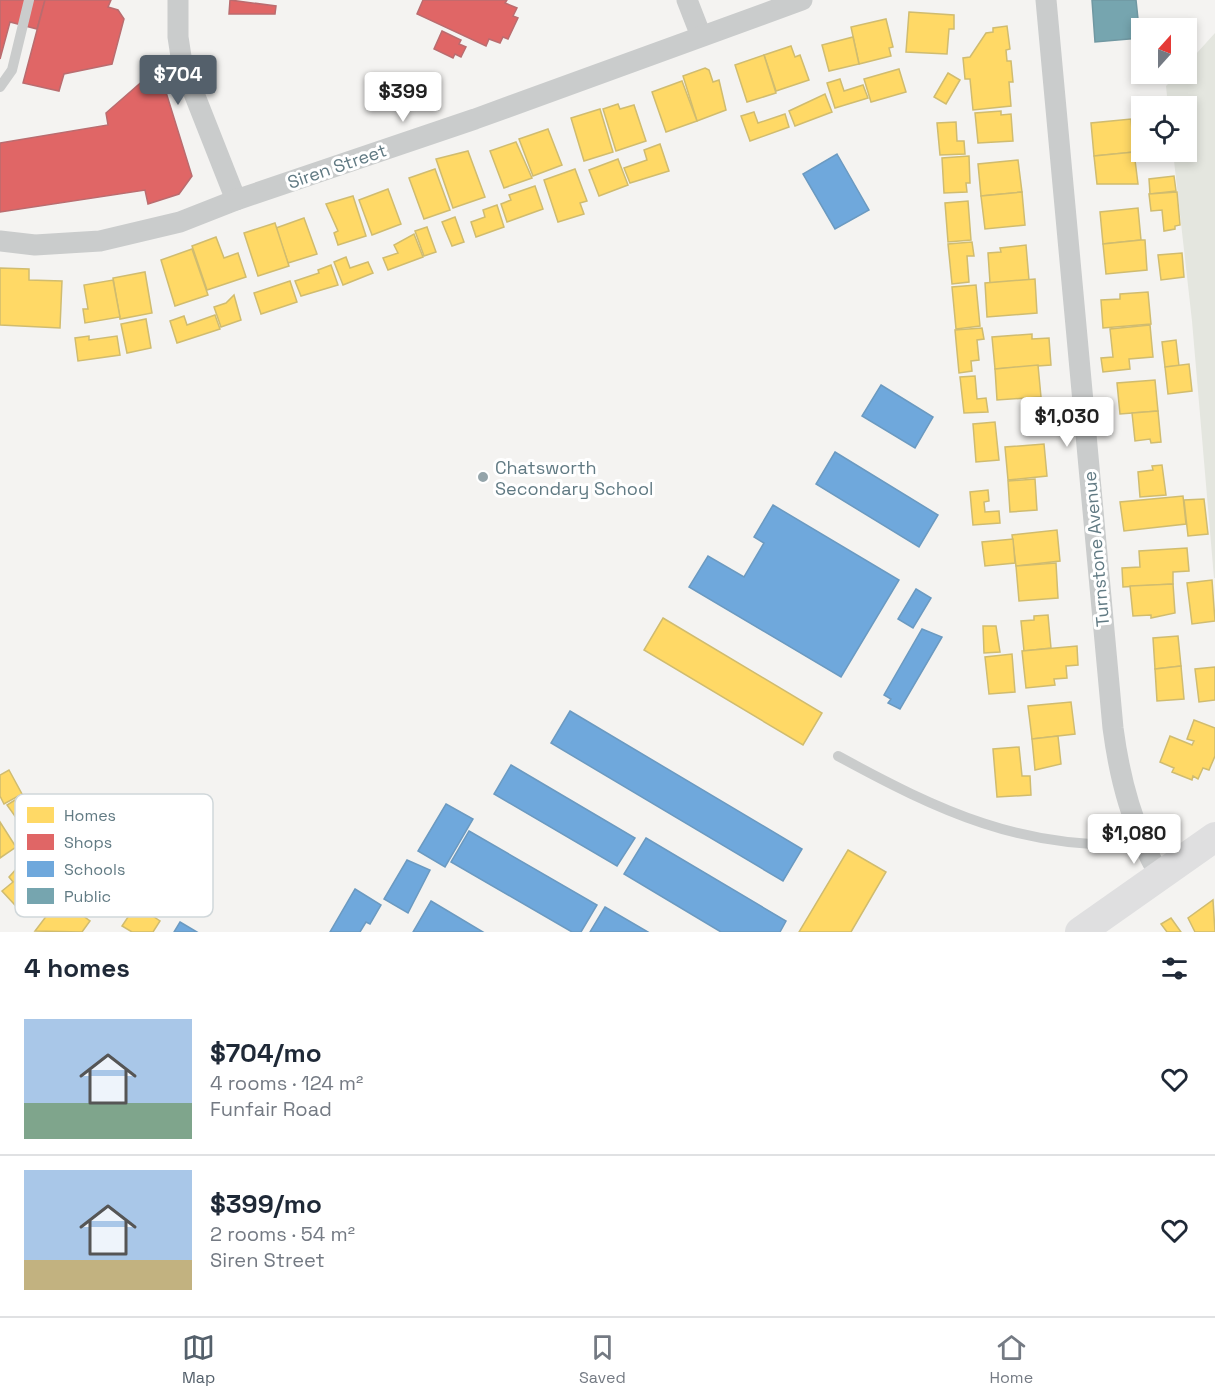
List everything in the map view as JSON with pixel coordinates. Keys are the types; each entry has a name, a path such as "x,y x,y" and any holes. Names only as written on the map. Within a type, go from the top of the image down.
{"street":[{"path":"178,0 178,36 182,63 236,200"},
{"path":"687,0 701,36"},
{"name":"Siren Street","path":"0,241 35,244 100,241 180,222 236,200 475,119 802,0"},
{"name":"Turnstone Avenue","path":"1046,0 1113,728 1126,796 1142,844 1160,876"},
{"path":"1080,932 1215,837"}],"lane":[{"path":"0,87 12,69 30,0"},
{"path":"838,756 913,796 971,821 1009,833 1077,843 1142,844"}],"shaded area":[{"path":"1215,33 1215,578 1192,321 1174,162 1197,162 1197,96 1167,96 1166,86 1168,84 1197,84 1197,53"}],"building: Homes":[{"path":"909,12 954,15 954,29 949,29 947,54 906,52"},
{"path":"886,19 893,47 889,48 891,56 859,64 851,27"},
{"path":"1007,26 1010,49 1006,50 1007,61 1011,61 1013,82 1009,82 1011,106 973,110 970,79 965,79 963,58 970,57 986,33 993,32 993,28"},
{"path":"853,37 859,64 829,71 822,45"},
{"path":"791,46 795,57 800,55 809,80 776,91 764,55"},
{"path":"764,55 776,93 747,102 735,65"},
{"path":"705,68 709,70 713,82 719,80 726,110 697,121 683,76"},
{"path":"899,69 906,92 871,102 864,79"},
{"path":"948,73 960,80 946,104 934,97"},
{"path":"840,79 844,91 863,85 868,98 835,108 827,83"},
{"path":"682,81 697,121 666,132 652,92"},
{"path":"825,94 832,112 795,126 789,111"},
{"path":"618,104 620,109 634,105 646,141 616,151 603,109"},
{"path":"600,109 613,152 584,161 571,118"},
{"path":"1001,111 1001,115 1011,114 1013,141 978,143 975,113"},
{"path":"754,112 758,123 785,114 789,127 750,141 741,116"},
{"path":"1131,119 1131,152 1094,156 1091,123"},
{"path":"956,122 957,141 964,141 965,154 940,155 937,123"},
{"path":"548,129 562,165 533,176 519,139"},
{"path":"516,142 532,178 504,188 490,151"},
{"path":"660,144 669,171 630,183 624,168 647,160 644,150"},
{"path":"468,151 485,197 453,208 436,159"},
{"path":"1131,152 1131,162 1135,162 1138,184 1097,184 1094,156"},
{"path":"969,156 970,183 966,183 967,192 944,193 942,158"},
{"path":"618,159 628,185 599,196 589,170"},
{"path":"1018,160 1022,192 981,196 978,164"},
{"path":"435,169 450,210 424,219 409,178"},
{"path":"575,169 587,201 580,203 584,214 558,222 544,180"},
{"path":"1174,176 1176,191 1150,194 1149,179"},
{"path":"535,186 543,209 507,222 501,204 511,200 509,195"},
{"path":"388,189 401,224 372,235 359,200"},
{"path":"1022,192 1025,225 985,229 981,196"},
{"path":"1177,192 1180,225 1175,226 1175,229 1164,231 1162,210 1151,211 1149,194"},
{"path":"353,196 366,236 338,245 334,233 338,231 326,204"},
{"path":"968,201 971,240 948,242 945,203"},
{"path":"497,205 504,227 476,237 471,222 485,217 483,210"},
{"path":"1138,208 1141,240 1103,244 1100,212"},
{"path":"455,217 464,242 452,246 442,222"},
{"path":"304,218 317,254 288,263 276,228"},
{"path":"275,223 289,266 258,276 244,233"},
{"path":"427,227 436,252 424,256 415,231"},
{"path":"414,234 423,257 388,270 383,258 398,253 394,245"},
{"path":"216,237 224,258 238,253 246,277 207,290 192,246"},
{"path":"1145,240 1147,270 1106,274 1103,244"},
{"path":"972,242 974,256 967,256 969,282 952,284 948,244"},
{"path":"1026,245 1029,280 990,283 988,253 1001,252 1000,248"},
{"path":"192,249 208,295 175,306 161,260"},
{"path":"1182,253 1184,277 1161,280 1158,255"},
{"path":"346,257 350,268 368,262 373,273 343,285 334,262"},
{"path":"331,265 338,285 301,296 295,281 319,273 318,270"},
{"path":"0,268 29,269 29,280 62,281 60,328 0,325"},
{"path":"145,272 152,313 120,319 113,278"},
{"path":"1035,279 1037,313 987,317 985,283"},
{"path":"113,280 120,317 85,323 83,309 88,309 84,285"},
{"path":"290,281 297,302 261,314 254,293"},
{"path":"976,285 980,326 956,329 952,287"},
{"path":"1148,292 1151,324 1103,328 1101,300 1120,299 1120,294"},
{"path":"234,295 241,320 221,327 214,307 226,303"},
{"path":"215,315 220,329 177,343 170,321 184,316 187,325"},
{"path":"146,319 151,348 127,353 121,324"},
{"path":"1150,325 1153,357 1129,359 1130,369 1103,372 1101,358 1113,357 1110,329"},
{"path":"982,328 984,339 977,340 979,360 971,361 972,371 959,373 955,330"},
{"path":"1032,334 1032,339 1049,338 1051,365 995,369 992,337"},
{"path":"89,336 89,340 117,336 120,355 78,361 75,338"},
{"path":"1176,340 1179,366 1165,367 1162,342"},
{"path":"1189,364 1192,391 1168,394 1165,367"},
{"path":"1038,365 1041,397 997,400 995,369"},
{"path":"975,376 977,399 986,398 988,412 964,413 960,377"},
{"path":"1155,380 1158,411 1120,414 1117,383"},
{"path":"1158,411 1161,442 1151,443 1150,439 1135,441 1132,413"},
{"path":"995,422 999,460 976,462 973,424"},
{"path":"1044,444 1047,476 1008,480 1005,447"},
{"path":"1162,465 1166,495 1140,497 1138,472 1153,470 1152,466"},
{"path":"1035,479 1037,510 1010,512 1008,481"},
{"path":"988,490 989,501 984,502 985,512 999,511 1000,523 973,525 970,492"},
{"path":"1183,496 1186,524 1124,531 1120,502"},
{"path":"1204,499 1208,534 1188,536 1184,500"},
{"path":"1057,530 1060,561 1016,566 1012,535"},
{"path":"1013,539 1015,563 985,566 982,542"},
{"path":"1187,548 1189,571 1173,572 1173,584 1123,587 1122,568 1140,567 1139,551"},
{"path":"1056,563 1058,598 1019,601 1016,566"},
{"path":"1212,580 1215,621 1192,624 1187,583"},
{"path":"1173,584 1175,613 1151,618 1151,615 1133,616 1130,586"},
{"path":"1048,615 1051,648 1024,651 1021,621 1034,620 1034,616"},
{"path":"663,618 822,713 803,745 644,650"},
{"path":"983,626 996,626 1000,652 984,653"},
{"path":"1178,636 1181,666 1155,669 1153,638"},
{"path":"1077,646 1078,665 1066,666 1067,678 1054,679 1055,685 1026,688 1022,651"},
{"path":"1012,654 1015,692 989,694 985,657"},
{"path":"1181,666 1184,699 1157,701 1155,669"},
{"path":"1215,667 1215,700 1199,702 1195,669"},
{"path":"1071,702 1075,734 1032,739 1028,706"},
{"path":"1194,720 1215,728 1215,756 1209,770 1203,768 1198,779 1193,776 1192,780 1172,772 1174,768 1160,762 1170,736 1192,745 1194,741 1187,739"},
{"path":"1058,736 1061,764 1035,770 1032,739"},
{"path":"1019,747 1022,776 1030,776 1031,795 997,797 993,749"},
{"path":"9,770 22,794 15,794 15,798 4,804 0,796 0,775"},
{"path":"15,800 15,816 7,805"},
{"path":"0,822 15,848 0,858"},
{"path":"848,850 886,872 851,932 799,932"},
{"path":"15,870 15,905 2,891 13,882 9,877"},
{"path":"1213,900 1215,932 1195,932 1188,918"},
{"path":"46,917 84,917 90,921 82,932 35,931"},
{"path":"128,917 154,917 160,921 153,932 132,932 122,926"},
{"path":"1171,918 1181,932 1167,932 1161,924"}],"building: Shops":[{"path":"0,0 45,0 37,29 10,22 0,59"},
{"path":"45,0 111,0 108,7 118,10 124,19 112,64 64,74 59,91 23,83"},
{"path":"230,0 276,6 275,14 229,14"},
{"path":"423,0 507,0 505,3 517,8 513,16 518,18 508,39 503,37 500,43 489,39 486,46 417,14"},
{"path":"442,31 461,40 459,44 466,47 461,57 455,54 453,58 434,49"},
{"path":"161,76 192,176 179,194 148,204 145,190 0,212 0,143 108,125 106,113 145,79"}],"building: Schools":[{"path":"837,154 869,210 835,229 803,174"},
{"path":"881,385 933,417 915,448 862,416"},
{"path":"835,452 938,515 919,547 816,484"},
{"path":"773,505 899,580 841,677 689,587 708,556 744,577 764,543 754,537"},
{"path":"916,589 931,598 913,628 898,619"},
{"path":"922,629 942,637 900,709 888,703 891,699 884,695"},
{"path":"570,711 802,849 783,881 551,743"},
{"path":"511,765 635,838 617,866 494,794"},
{"path":"446,804 473,819 445,867 418,851"},
{"path":"469,831 597,905 581,932 572,932 451,862"},
{"path":"646,838 786,921 780,932 721,932 624,874"},
{"path":"407,860 430,870 408,913 384,899"},
{"path":"355,889 381,905 370,924 366,922 360,932 330,932"},
{"path":"431,901 483,932 413,932"},
{"path":"605,907 648,932 590,932"},
{"path":"180,922 197,932 174,932"}],"building: Public":[{"path":"1092,0 1136,0 1138,18 1131,18 1131,39 1095,42"}],"place":[{"name":"Chatsworth Secondary School","path":"483,477"}]}
